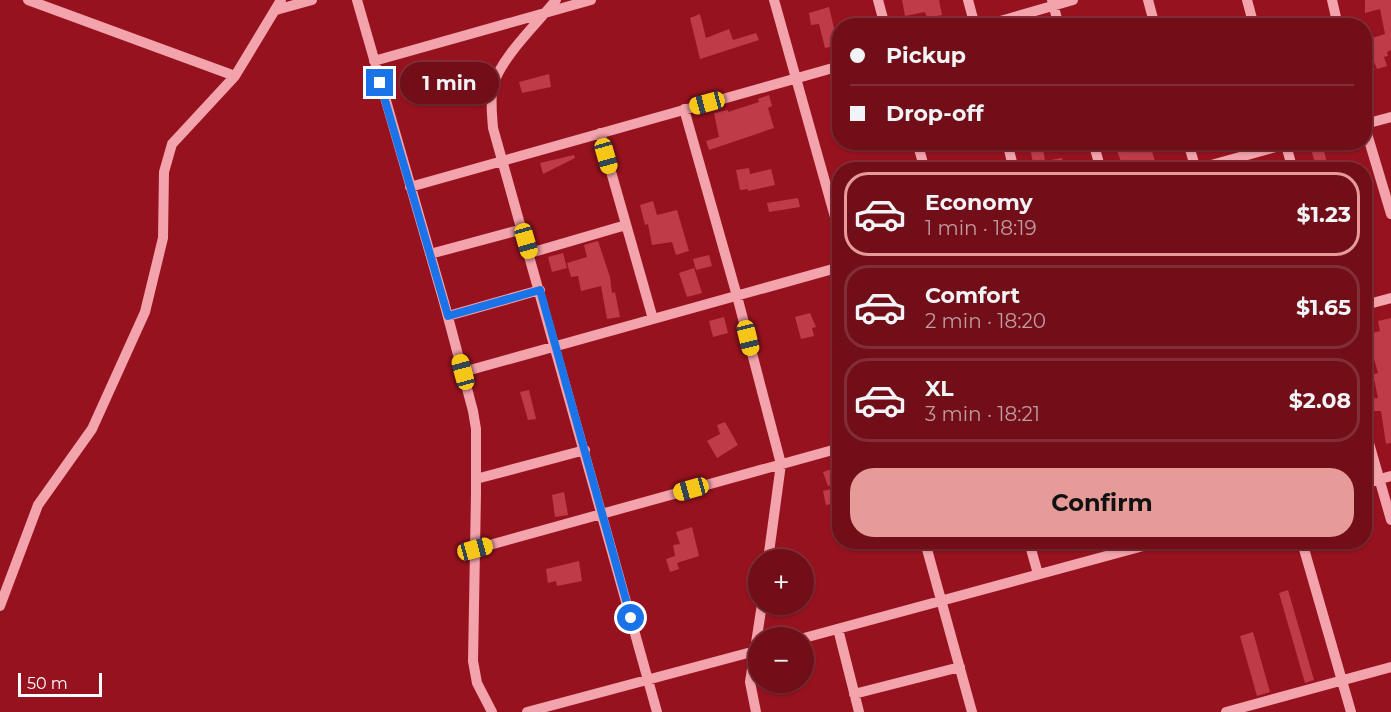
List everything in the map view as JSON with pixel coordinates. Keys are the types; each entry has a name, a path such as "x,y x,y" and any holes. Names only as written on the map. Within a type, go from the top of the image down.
{"street":[{"path":"28,0 235,76"},
{"path":"0,606 38,505 92,429 145,312 163,238 164,172 172,144 235,76 278,5 312,0"},
{"path":"357,0 448,316 476,429 472,661 477,683 492,712"},
{"path":"556,0 502,66 494,86 491,103 493,128 530,253 657,712"},
{"path":"374,61 591,0"},
{"path":"774,0 832,207"},
{"path":"878,0 883,18"},
{"path":"968,0 973,18"},
{"path":"1007,18 1052,3 1073,0"},
{"path":"1148,0 1153,18"},
{"path":"1247,0 1252,18"},
{"path":"1332,0 1336,18"},
{"path":"1052,3 1057,18"},
{"path":"410,187 832,68"},
{"path":"684,109 737,296 781,464 769,549"},
{"path":"1372,123 1391,117"},
{"path":"600,133 653,319"},
{"path":"1372,148 1391,210"},
{"path":"1220,162 1263,150"},
{"path":"530,253 626,225"},
{"path":"430,254 522,228"},
{"path":"463,372 832,269"},
{"path":"448,316 540,290"},
{"path":"1372,303 1391,298"},
{"path":"476,479 585,450"},
{"path":"475,549 832,450"},
{"path":"1372,452 1391,520"},
{"path":"1372,481 1391,476"},
{"path":"927,549 972,712"},
{"path":"1031,549 1038,574"},
{"path":"814,635 1038,574 1110,549"},
{"path":"1304,549 1351,712"},
{"path":"837,629 859,712"},
{"path":"527,712 748,652"},
{"path":"854,694 960,667"},
{"path":"1226,712 1391,667"},
{"path":"752,693 756,712"}],"building":[{"path":"902,0 939,0 942,15 927,18 925,12 905,16"},
{"path":"1365,0 1391,0 1391,50 1387,52 1388,56 1384,57 1387,66 1377,69 1372,57 1372,38 1385,34 1380,9 1365,13"},
{"path":"829,7 832,20 832,46 825,48 819,24 811,25 809,13"},
{"path":"700,14 706,38 729,29 733,40 756,33 759,40 700,59 690,18"},
{"path":"549,74 551,87 522,93 519,82"},
{"path":"769,95 772,106 768,108 774,128 709,150 706,141 719,137 714,113 728,110 728,112 759,102 758,99"},
{"path":"1031,150 1043,150 1045,161 1062,158 1063,162 1033,162"},
{"path":"1117,150 1152,150 1155,161 1152,162 1121,162"},
{"path":"1311,150 1324,150 1327,162 1315,162"},
{"path":"574,155 575,158 543,174 540,163"},
{"path":"749,168 750,174 771,169 775,185 748,191 748,189 740,190 736,170"},
{"path":"798,198 800,207 769,212 767,203"},
{"path":"653,201 657,215 677,210 689,251 676,255 672,242 652,245 648,224 645,225 640,205"},
{"path":"598,241 610,277 612,293 615,292 620,317 607,319 601,286 581,291 578,276 571,277 567,263 587,257 584,245"},
{"path":"563,253 567,268 552,272 548,257"},
{"path":"709,255 712,266 696,270 693,259"},
{"path":"694,268 702,293 687,297 679,273"},
{"path":"810,313 816,327 812,328 814,336 801,339 795,317"},
{"path":"724,317 728,333 713,337 709,321"},
{"path":"1391,318 1391,443 1386,444 1381,411 1372,411 1372,398 1378,398 1373,374 1378,373 1372,352 1372,333 1380,331 1378,321"},
{"path":"529,390 536,419 528,420 520,392"},
{"path":"725,422 738,445 717,458 707,441 720,434 717,425"},
{"path":"832,469 832,485 828,486 823,472"},
{"path":"832,489 832,504 826,505 823,491"},
{"path":"564,492 568,515 555,517 552,495"},
{"path":"692,527 699,556 677,563 679,569 670,572 666,559 675,556 673,545 680,544 676,532"},
{"path":"579,561 582,581 557,586 556,581 548,583 546,569"},
{"path":"1288,590 1314,680 1305,683 1279,593"},
{"path":"1253,632 1270,692 1257,696 1240,636"}],"route":[{"path":"380,83 448,316 540,290 631,618"}]}
